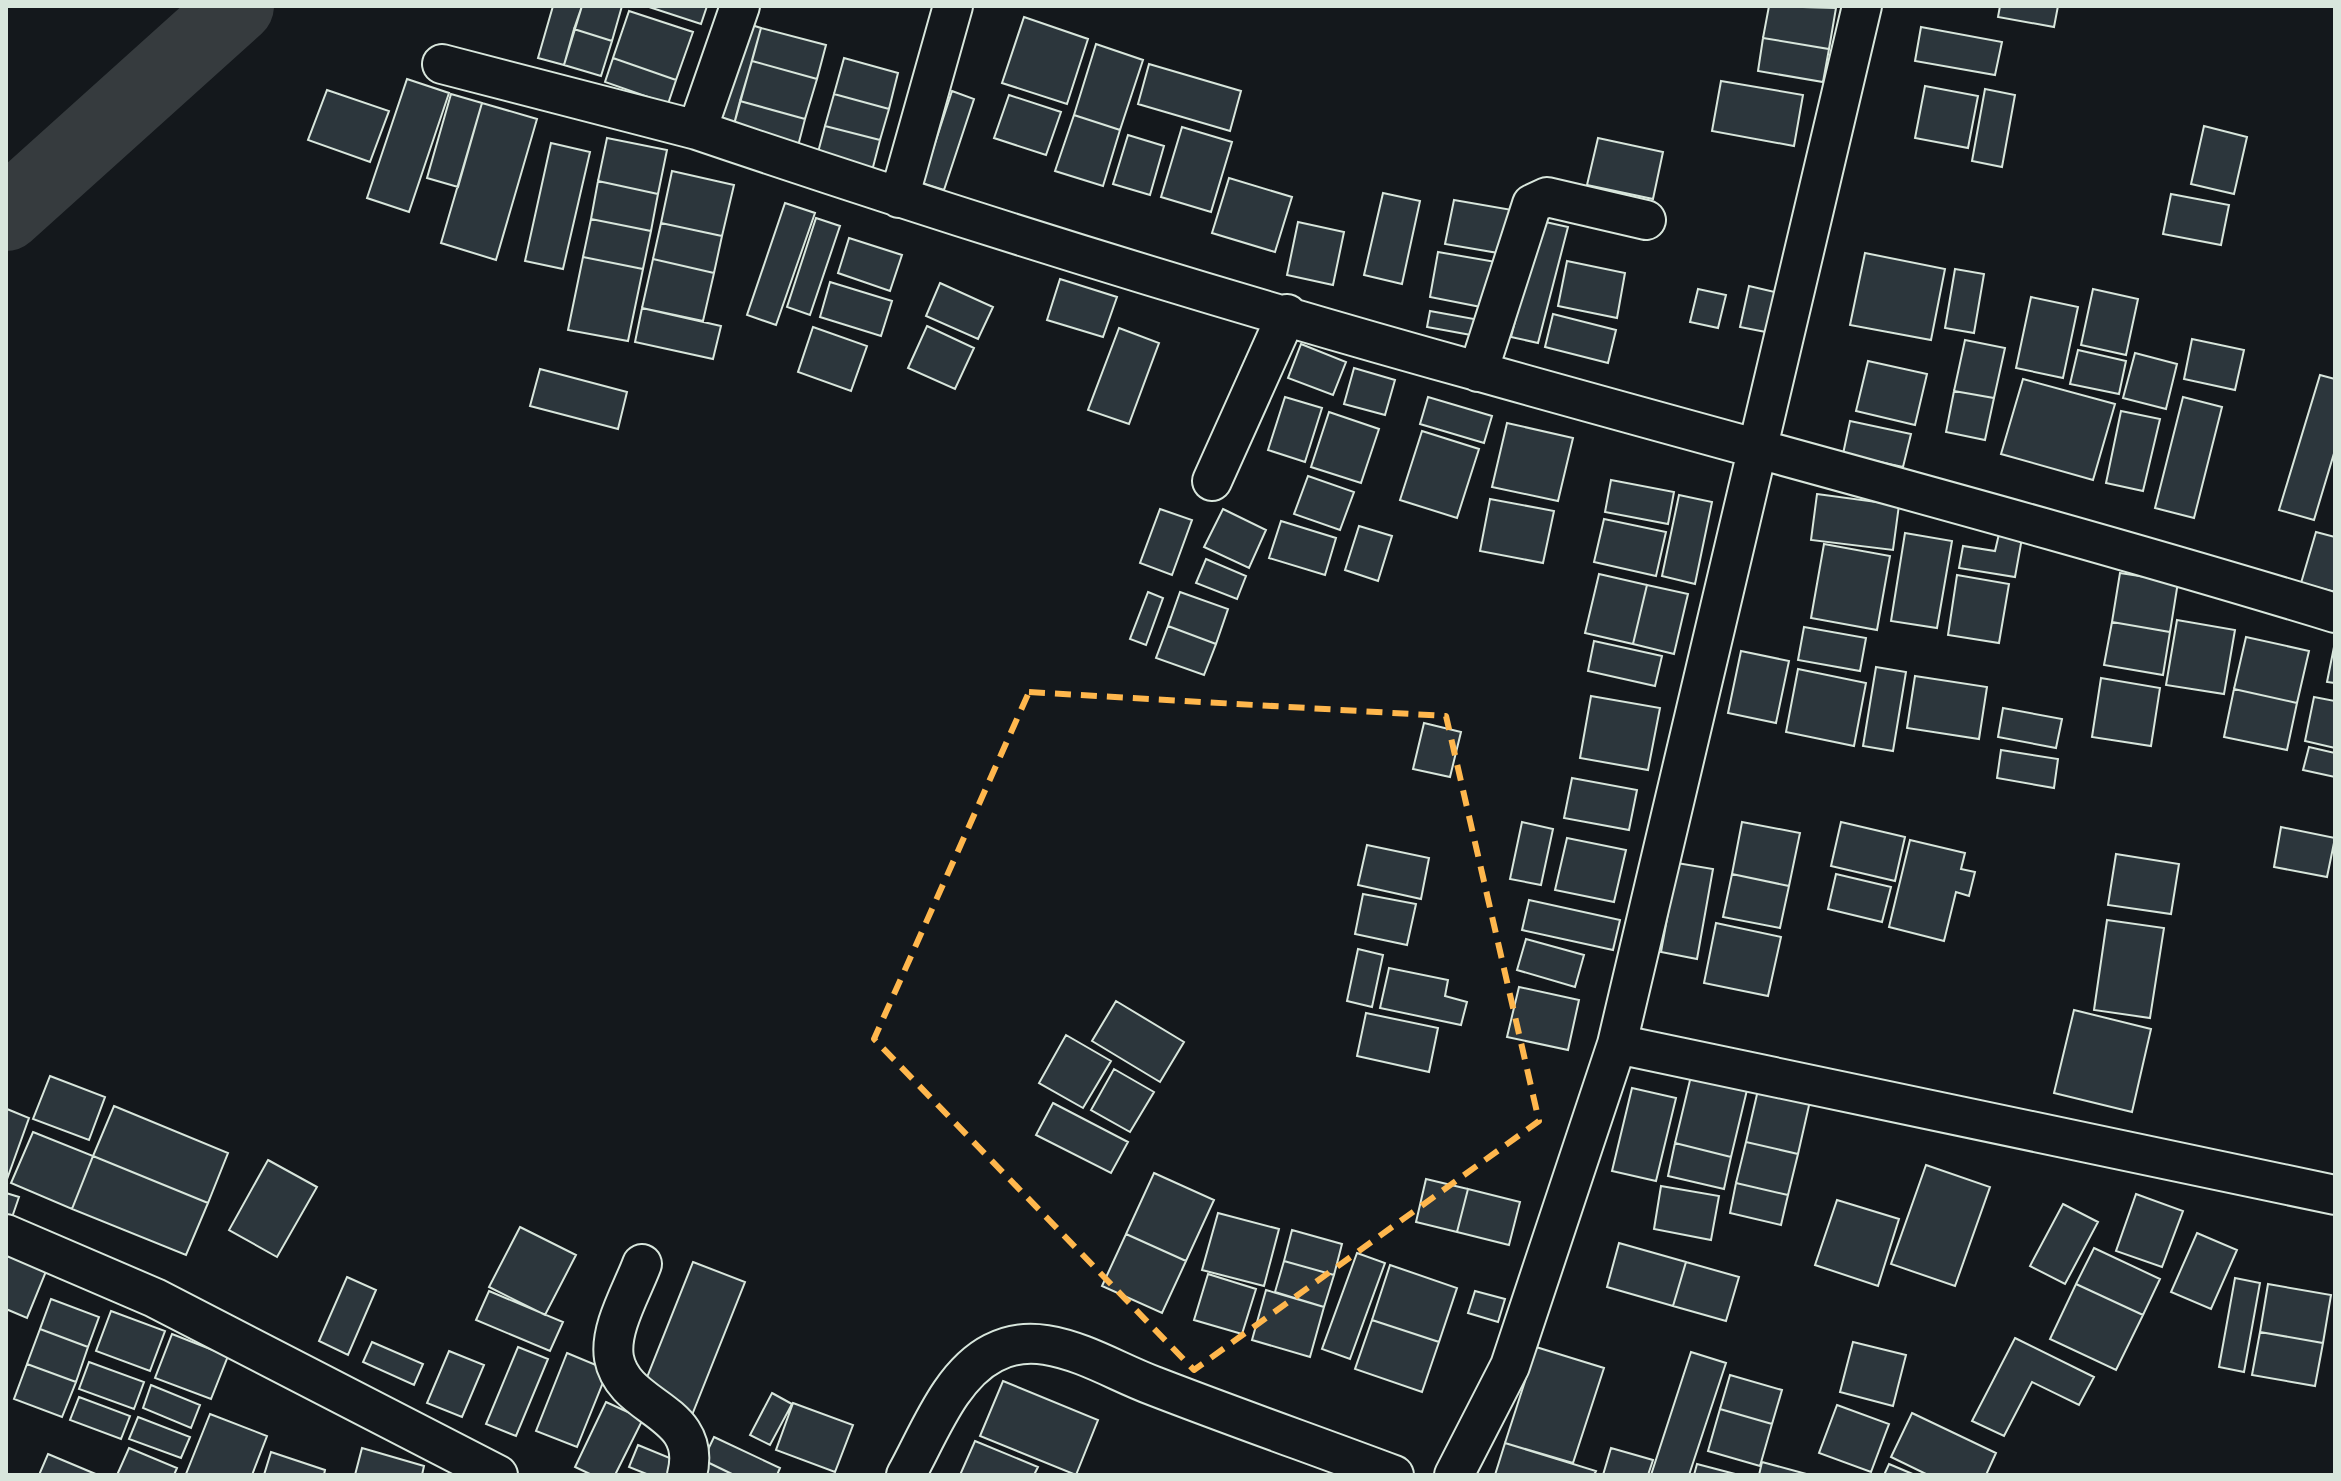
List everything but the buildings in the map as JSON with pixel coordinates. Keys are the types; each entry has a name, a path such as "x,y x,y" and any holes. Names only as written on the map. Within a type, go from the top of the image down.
{"street":[{"path":"697,130 740,6"},
{"path":"899,198 953,6"},
{"path":"1454,1475 1510,1366 1617,1044 1760,450 1862,6"},
{"path":"442,64 697,130 899,198 1478,372 2171,563 2335,613"},
{"path":"1478,372 1532,204 1547,197 1646,220"},
{"path":"1212,481 1287,314"},
{"path":"1617,1044 2335,1195"},
{"path":"6,1234 155,1298 498,1475"},
{"path":"642,1264 616,1334 614,1357 624,1382 672,1420 689,1444 692,1456 687,1475"},
{"path":"906,1475 971,1367 993,1353 1019,1343 1048,1345 1082,1356 1152,1386 1394,1475"}],"highlighted area":[{"path":"1029,692 1446,716 1539,1121 1194,1370 874,1039"}],"waterway":[{"path":"6,214 237,6"}]}
